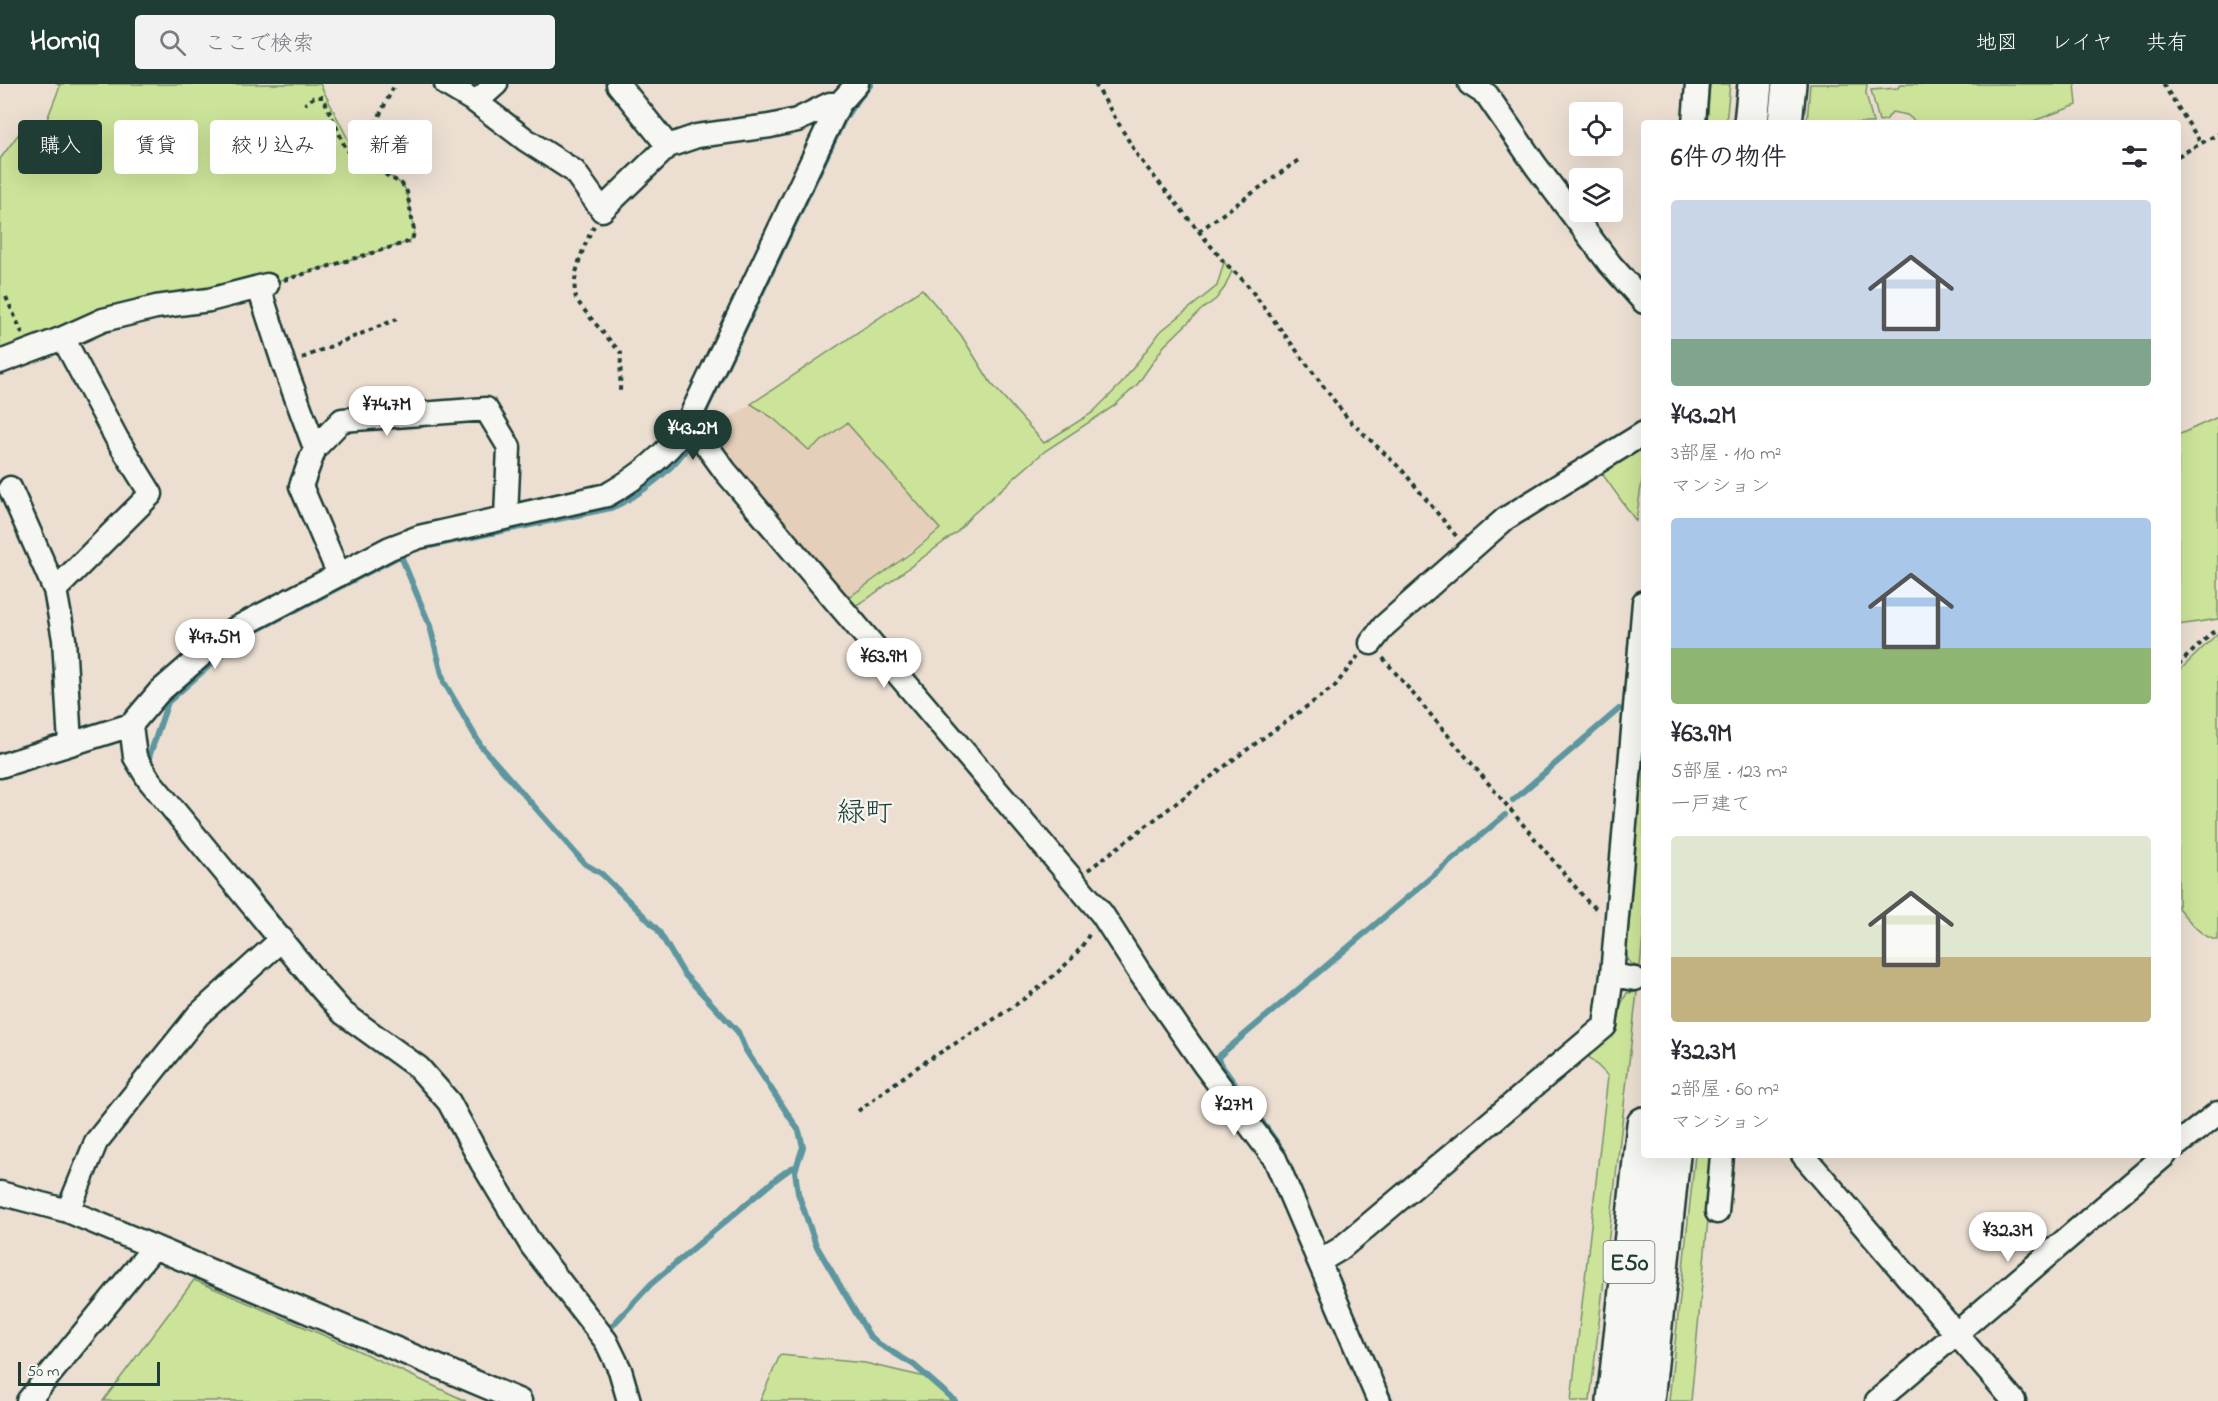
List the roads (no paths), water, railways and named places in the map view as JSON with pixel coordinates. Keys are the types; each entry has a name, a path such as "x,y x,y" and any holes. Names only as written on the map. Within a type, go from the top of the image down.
{"highway":[{"path":"1751,120 1755,84"},
{"path":"1785,120 1789,84"},
{"name":"E50","path":"1614,1401 1641,1152"},
{"name":"E50","path":"1647,1401 1673,1158"}],"street":[{"path":"446,84 476,102 526,140 574,171 602,210 668,146 697,136 797,120 830,104 839,104"},
{"path":"476,102 496,84"},
{"path":"618,84 668,146"},
{"path":"0,766 131,725 159,692 227,633 390,548 419,537 607,495 628,483 675,442 685,428 839,104 857,84"},
{"path":"1470,84 1486,95 1610,264 1641,299"},
{"path":"1694,120 1698,84"},
{"path":"0,362 63,339 103,320 156,307 209,300 263,286 284,365 315,448"},
{"path":"55,590 151,494 117,439 63,339"},
{"path":"339,575 301,486 315,448 342,420 486,410 509,447 506,517"},
{"path":"685,428 704,442 725,471 1102,914 1138,970 1275,1159 1378,1401"},
{"path":"1371,643 1384,626 1511,515 1641,435"},
{"path":"10,488 55,590 64,639 70,744"},
{"path":"1320,1261 1340,1249 1605,1026 1612,975 1641,637"},
{"path":"131,725 135,758 149,780 282,939 318,986 343,1013 419,1068 449,1102 482,1163 532,1246 606,1341 620,1370 629,1401"},
{"path":"68,1211 96,1142 198,1015 282,939"},
{"path":"1612,975 1635,979"},
{"path":"2181,1142 2218,1113"},
{"path":"1717,1212 1722,1158"},
{"path":"1806,1158 2014,1401"},
{"path":"1876,1401 2162,1158"},
{"path":"0,1193 68,1211 520,1401"},
{"path":"28,1401 154,1247"}],"waterway":[{"path":"701,420 844,120 871,84"},
{"path":"430,546 611,508 633,497 656,480 677,460 691,440"},
{"path":"255,631 405,553"},
{"path":"401,556 430,626 444,682 481,746 585,864 602,874 658,930 684,974 738,1032 745,1049 799,1131 803,1147 795,1171 798,1193 816,1245 869,1335 879,1344 914,1365 955,1401"},
{"path":"153,769 149,757 168,702 243,636"},
{"path":"1513,800 1619,709"},
{"path":"1283,1153 1219,1062 1218,1057 1505,815"},
{"path":"244,878 302,949"},
{"path":"607,1330 608,1332 651,1284 776,1179 796,1167"},
{"path":"1386,1390 1391,1401"}],"district":[{"name":"緑町","path":"865,811"}]}
